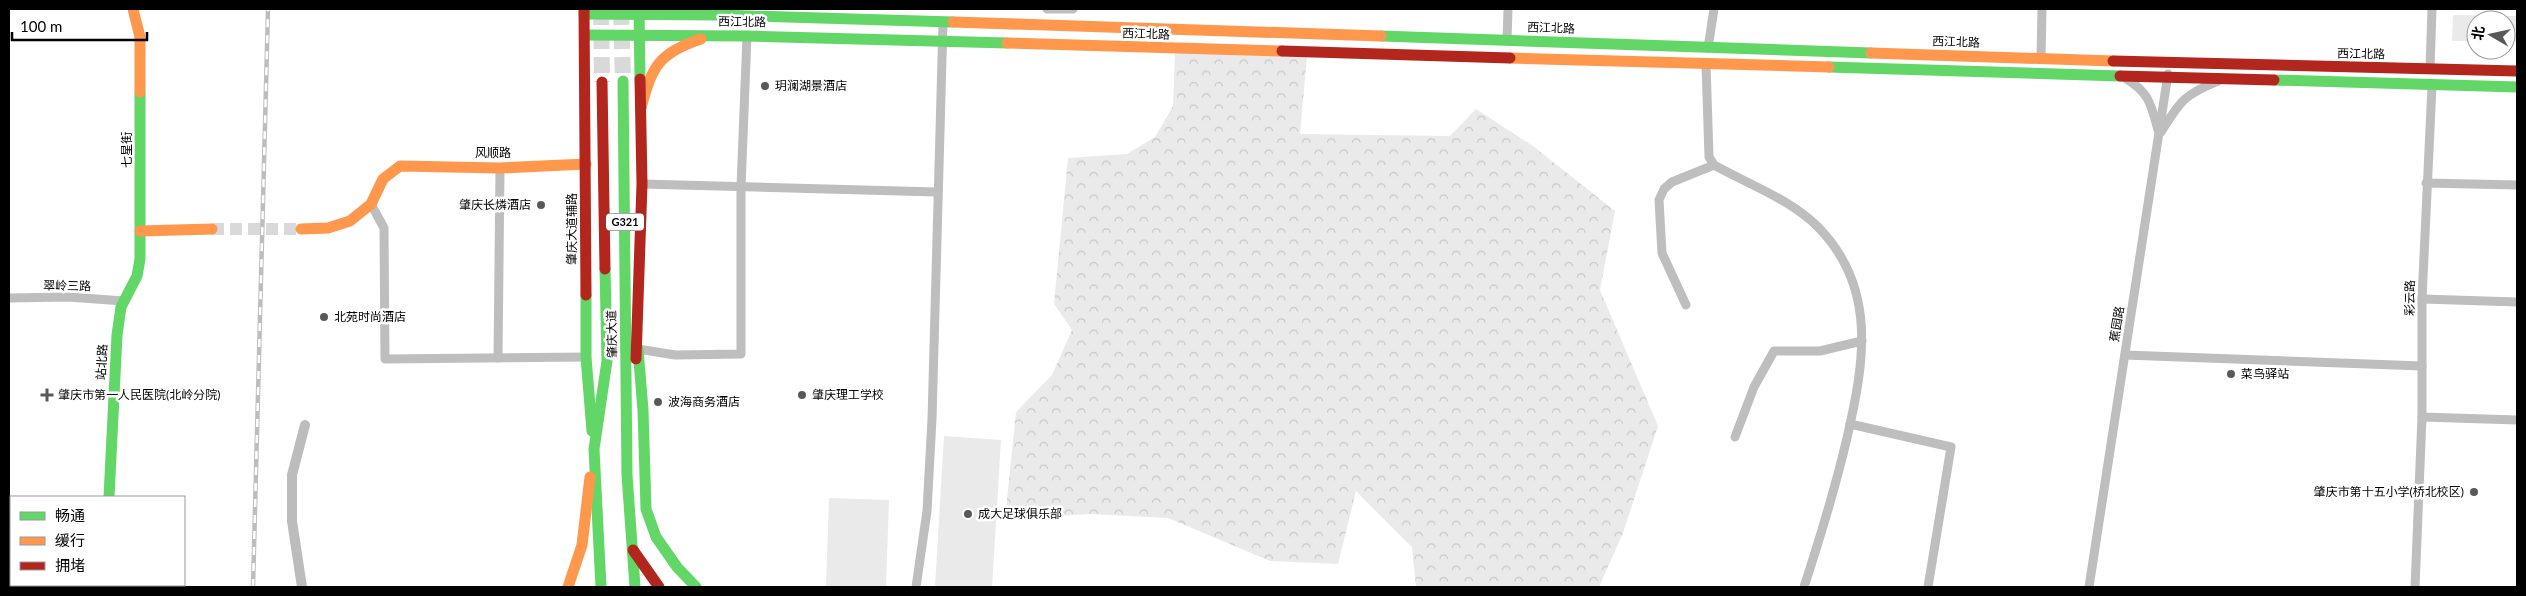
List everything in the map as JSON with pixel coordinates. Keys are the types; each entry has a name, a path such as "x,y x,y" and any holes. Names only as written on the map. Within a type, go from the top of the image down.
{"main road":[{"name":"七星街","path":"129,290 137,276 140,259 140,38 133,9"},
{"path":"641,108 654,65 662,56 673,48 717,35 717,15 698,9"},
{"name":"西江北路","path":"584,12 639,12 1507,40 2041,58 2100,62 2517,71"},
{"name":"肇庆大道辅路","path":"584,12 586,357 594,449"},
{"path":"639,12 642,184 638,349 643,410 646,510 656,536 677,567 696,587"},
{"name":"西江北路","path":"585,35 717,35 2221,80 2517,87"},
{"path":"1433,38 1433,56"},
{"path":"2099,75 2100,62"},
{"path":"2268,80 2269,65"},
{"name":"肇庆大道","path":"623,81 627,476 635,587"},
{"name":"肇庆大道","path":"602,82 607,361 594,449 602,587"},
{"name":"风顺路","path":"371,204 383,179 400,166 500,168 586,164"},
{"path":"301,229 328,228 350,221 371,204"},
{"path":"140,232 212,229"},
{"name":"站北路","path":"109,496 117,335 124,301 129,290"},
{"path":"627,427 638,349"},
{"path":"568,587 582,545 594,449"},
{"path":"633,550 658,587"}],"street":[{"path":"1047,9 1073,9"},
{"path":"1507,40 1508,9"},
{"path":"1708,48 1714,9"},
{"path":"2041,58 2042,9"},
{"path":"2430,69 2432,9"},
{"path":"916,587 927,511 932,418 943,23"},
{"path":"638,349 675,355 741,354 741,187 747,36"},
{"path":"1706,64 1709,157 1714,165 1790,206 1818,227 1842,258 1855,288 1862,341 1861,367 1834,493 1804,587"},
{"name":"蕉园路","path":"2088,587 2169,64"},
{"path":"2122,76 2138,85 2146,93 2159,135"},
{"path":"2159,135 2180,102 2188,94 2221,80"},
{"name":"彩云路","path":"2416,587 2422,417 2422,298 2432,86"},
{"path":"1686,305 1662,253 1659,200 1664,189 1672,182 1714,165"},
{"path":"498,358 500,168"},
{"path":"2426,183 2517,185"},
{"path":"642,184 937,192"},
{"path":"371,204 384,228 385,359 586,357"},
{"name":"翠岭三路","path":"9,298 68,297 124,301"},
{"path":"2422,298 2517,302"},
{"path":"1735,437 1754,387 1774,351 1820,351 1862,341"},
{"path":"2125,355 2422,366"},
{"path":"2422,417 2517,420"},
{"path":"1850,424 1951,447 1928,587"}],"green space":[{"path":"2453,15 2466,15 2466,41 2452,41"},
{"path":"2516,16 2517,16 2516,42"},
{"path":"1175,52 1307,56 1300,134 1450,136 1476,109 1533,146 1615,211 1600,290 1658,426 1623,533 1599,587 1416,587 1412,547 1356,491 1338,564 1270,561 1168,518 1090,514 1005,519 1016,412 1052,375 1072,330 1054,304 1068,158 1127,154 1155,137 1173,106"},
{"name":"成大足球俱乐部","path":"944,436 1001,440 992,587 935,587"},
{"path":"829,498 889,500 886,587 826,587"}],"waterway":[{"path":"302,587 292,521 292,475 305,425"}],"tunnel":[{"path":"601,9 602,82"},
{"path":"621,9 623,81"},
{"path":"212,229 301,229"}],"railway":[{"path":"253,587 268,9"}],"traffic: fast":[{"path":"639,9 640,79"},
{"path":"584,14 717,15 953,22"},
{"path":"585,35 747,36 1007,43"},
{"path":"1381,36 1871,53"},
{"path":"1829,67 2120,76"},
{"path":"2274,80 2517,87"},
{"path":"623,81 627,475 635,587"},
{"path":"109,496 117,335 121,307 137,276 140,259 140,92"},
{"path":"601,587 594,449 607,361 605,269"},
{"path":"586,295 586,357 592,431"},
{"path":"638,349 643,410 646,509 656,537 677,567 696,587"}],"traffic: slow":[{"path":"133,9 140,37 140,92"},
{"path":"953,22 1381,36"},
{"path":"641,108 649,82 659,63 675,50 701,39"},
{"path":"1007,43 1282,51"},
{"path":"1871,53 2113,61"},
{"path":"1510,58 1829,67"},
{"path":"301,229 328,228 350,221 371,204 383,179 400,166 500,168 586,164"},
{"path":"140,231 212,229"},
{"path":"568,587 582,545 590,477"}],"traffic: jam":[{"path":"584,9 586,295"},
{"path":"1282,51 1510,58"},
{"path":"2113,61 2517,71"},
{"path":"2120,76 2274,80"},
{"path":"636,359 642,184 640,79"},
{"path":"602,82 605,269"},
{"path":"633,550 659,587"}],"place":[{"name":"玥澜湖景酒店","path":"765,86"},
{"name":"肇庆长燐酒店","path":"541,205"},
{"name":"北苑时尚酒店","path":"324,317"},
{"name":"菜鸟驿站","path":"2231,374"},
{"name":"肇庆市第一人民医院(北岭分院)","path":"47,395"},
{"name":"肇庆理工学校","path":"802,395"},
{"name":"波海商务酒店","path":"658,402"},
{"name":"肇庆市第十五小学(桥北校区)","path":"2474,492"},
{"name":"成大足球俱乐部","path":"968,514"}]}
